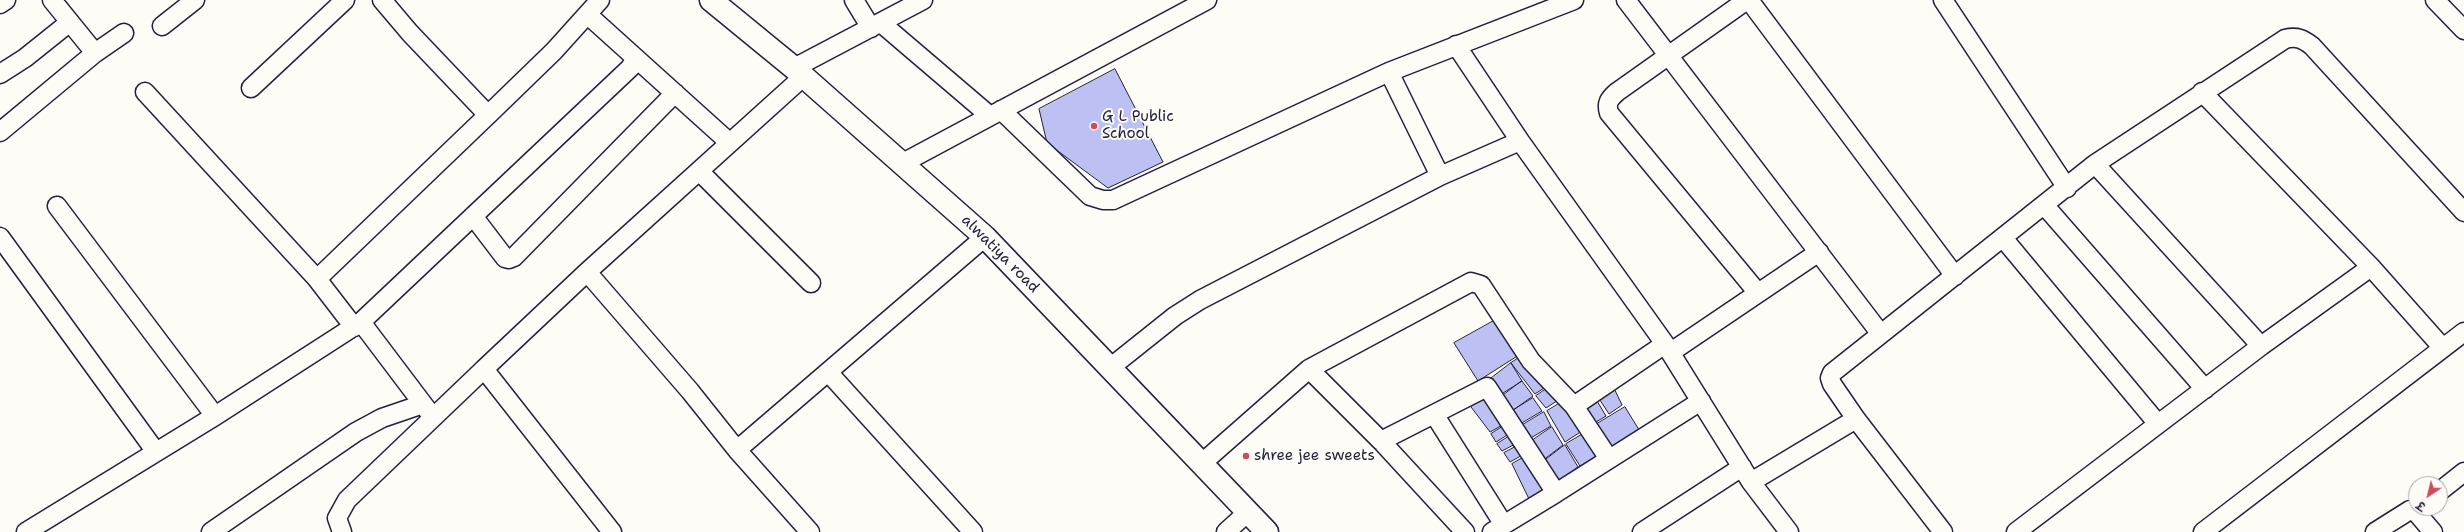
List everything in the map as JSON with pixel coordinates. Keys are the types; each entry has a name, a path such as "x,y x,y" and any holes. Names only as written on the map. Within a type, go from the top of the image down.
{"street":[{"path":"0,4 6,0"},
{"path":"52,0 95,53"},
{"path":"162,26 195,0"},
{"path":"250,88 345,0"},
{"path":"382,0 410,33 488,115"},
{"path":"317,279 488,115 588,15 600,0"},
{"name":"alwatiya road","path":"711,0 799,72 985,237 1111,367 1201,464 1267,532"},
{"path":"854,0 876,26 996,113 1090,196 1103,200 1113,200 1388,72 1574,0"},
{"path":"342,532 338,518 347,500 428,411 484,369 587,272 730,143 799,72 923,0"},
{"path":"901,164 1207,0"},
{"path":"1626,0 1880,334"},
{"path":"1758,293 1609,113 1607,106 1610,98 1748,0 1955,276"},
{"path":"1943,0 2067,188"},
{"path":"2435,0 2464,30"},
{"path":"588,15 730,143"},
{"path":"0,74 25,58 70,22"},
{"path":"0,132 95,53 124,33"},
{"path":"1942,532 1856,419 1832,384 1830,378 1837,367 2045,206 2095,164 2202,92 2285,39 2294,37 2303,39 2312,46 2464,212"},
{"path":"1456,45 1520,141 1668,348 1747,474 1789,532"},
{"path":"26,532 215,416 358,325 630,68 636,58"},
{"path":"1388,72 1440,176"},
{"path":"145,92 358,325 428,411"},
{"path":"2202,92 2371,267 2442,347"},
{"path":"473,216 504,258 510,259 514,257 675,93"},
{"path":"1111,367 1175,316 1200,300 1440,176 1520,141"},
{"path":"2095,164 2261,346"},
{"path":"699,171 811,283"},
{"path":"57,206 215,416"},
{"path":"2045,206 2205,389"},
{"path":"0,237 156,452"},
{"path":"738,450 985,237"},
{"path":"2003,238 2158,424"},
{"path":"1574,406 1758,293 1819,252"},
{"path":"2016,532 2261,346 2371,267"},
{"path":"587,272 690,391 738,450 810,532"},
{"path":"1201,464 1309,369 1471,282 1481,285 1531,361 1574,406 1609,460"},
{"path":"2203,532 2442,347 2464,332"},
{"path":"484,369 612,532"},
{"path":"1309,369 1381,441 1466,532"},
{"path":"828,372 973,532"},
{"path":"1381,441 1487,387 1556,493"},
{"path":"1434,414 1498,528 1609,460 1701,401"},
{"path":"211,532 356,432 382,418 428,411"},
{"path":"1642,532 1747,474 1856,419"},
{"path":"2448,485 2464,472"},
{"path":"2375,532 2404,511 2408,510"},
{"path":"1226,532 1248,512"},
{"path":"2421,516 2433,532"}],"building":[{"name":"G L Public School","path":"1115,69 1163,162 1108,188 1047,143 1039,109"},
{"path":"1499,318 1519,355 1478,381 1454,343"},
{"path":"1525,354 1550,384 1535,394 1511,363"},
{"path":"1511,363 1522,381 1500,395 1489,380"},
{"path":"1522,381 1533,396 1512,411 1501,397"},
{"path":"1612,384 1622,405 1609,414 1596,394"},
{"path":"1552,385 1563,397 1546,408 1536,396"},
{"path":"1486,391 1506,423 1490,432 1468,403"},
{"path":"1594,396 1606,416 1591,425 1578,407"},
{"path":"1533,398 1542,411 1520,424 1512,411"},
{"path":"1565,400 1585,429 1565,442 1547,411"},
{"path":"1625,407 1641,433 1609,453 1592,427"},
{"path":"1544,412 1551,426 1529,439 1521,426"},
{"path":"1507,424 1512,432 1496,442 1491,434"},
{"path":"1552,427 1563,445 1542,461 1530,442"},
{"path":"1588,431 1602,453 1580,466 1566,444"},
{"path":"1513,434 1519,442 1502,451 1497,444"},
{"path":"1521,444 1526,453 1510,462 1504,453"},
{"path":"1565,445 1578,467 1557,482 1544,461"},
{"path":"1528,455 1550,487 1529,499 1512,464"}],"place":[{"name":"G L Public School","path":"1094,126"},
{"name":"shree jee sweets","path":"1246,456"}]}
